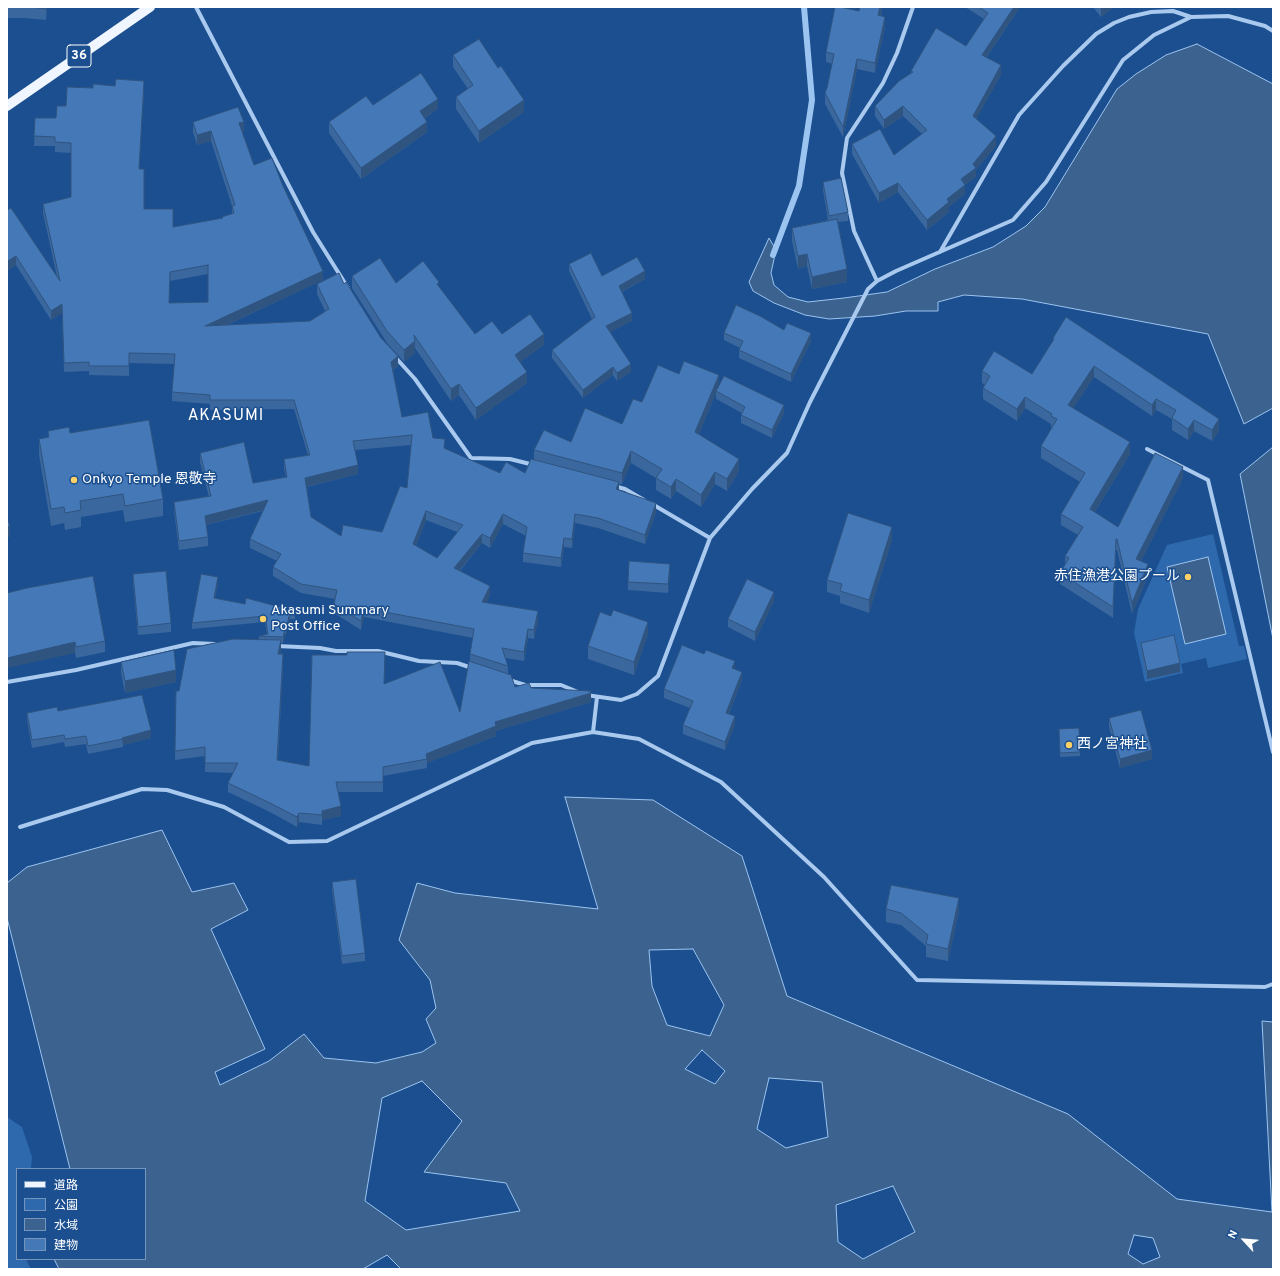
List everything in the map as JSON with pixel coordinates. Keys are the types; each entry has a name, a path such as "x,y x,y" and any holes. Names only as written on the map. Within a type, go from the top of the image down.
{"main road":[{"name":"36","path":"7,106 150,7"}],"street":[{"path":"196,7 313,232 350,290"},
{"path":"877,281 854,231 842,173 847,138 883,84 897,53 913,7"},
{"path":"940,252 1020,115 1063,66 1096,34 1114,23 1129,17 1151,12 1173,11 1190,17 1228,16 1266,26 1273,31"},
{"path":"502,678 525,685 561,685 584,694 621,700 637,694 658,676 710,538 787,453 810,402 868,289 877,281 896,271 1012,220 1046,182 1123,60 1154,35 1190,17"},
{"path":"394,356 415,379 471,458 510,459 541,467"},
{"path":"1147,448 1208,480 1273,752"},
{"path":"610,485 626,489 710,538"},
{"path":"7,682 76,670 193,643 216,644"},
{"path":"272,646 320,648 336,652 378,651 419,661 457,663 479,670"},
{"path":"593,732 597,697"},
{"path":"20,827 142,789 167,790 224,807 289,842 327,841 532,743 593,732 639,739 721,782 824,877 917,980 1265,987 1273,984"}],"green space":[{"name":"赤住漁港公園プール","path":"1213,534 1239,646 1244,646 1247,659 1208,668 1206,658 1181,664 1183,673 1145,682 1134,633 1138,609 1167,545"},
{"path":"7,1117 22,1127 32,1157 31,1168 16,1168 16,1260 26,1260 31,1269 7,1269"}],"water":[{"path":"1197,44 1273,84 1273,408 1244,424 1208,334 1022,299 964,295 938,302 938,311 906,311 875,316 829,319 805,315 774,303 753,291 749,282 769,238 776,250 771,273 774,285 788,297 808,302 887,292 935,269 993,247 1026,226 1045,207 1117,89 1136,74 1166,55"},
{"path":"1273,447 1273,639 1240,474"},
{"path":"1208,557 1226,634 1185,644 1167,567"},
{"path":"565,797 653,800 742,856 787,996 1068,1114 1177,1199 1272,1212 1262,1021 1273,1022 1273,1269 401,1269 387,1255 363,1269 59,1269 54,1260 146,1260 146,1168 70,1168 7,918 7,883 27,867 162,830 192,892 234,883 248,910 211,929 265,1049 215,1072 220,1085 269,1061 304,1034 324,1058 376,1063 422,1052 436,1043 426,1019 436,1008 430,980 399,940 417,883 455,893 598,909","holes":["693,949 724,1005 710,1036 667,1025 652,986 649,950","702,1050 725,1071 715,1084 685,1069","769,1078 822,1082 828,1137 786,1148 757,1129","422,1081 462,1121 424,1172 506,1183 520,1211 406,1230 365,1201 382,1098","893,1186 915,1232 863,1259 838,1242 836,1205","1134,1235 1153,1238 1160,1257 1143,1264 1128,1254"]}],"building":[{"path":"30,7 46,7 46,9"},
{"path":"835,7 859,11 860,7 880,7 878,15 885,17 875,63 857,59 843,127 825,93 834,54 826,52"},
{"path":"979,7 1014,7 982,55 1001,65 973,116 996,136 973,164 976,168 961,179 965,185 947,199 949,202 927,220 898,183 879,193 852,144 880,129 894,155 927,130 903,106 884,120 875,106 899,81 913,72 911,71 936,28 966,46 988,13"},
{"path":"479,39 498,68 501,66 524,100 479,131 456,97 473,85 453,55"},
{"path":"421,73 438,99 420,111 427,122 361,168 329,122 366,96 373,105"},
{"path":"116,79 144,81 139,169 144,169 144,209 173,209 173,227 223,218 222,217 234,213 232,206 235,205 211,131 197,135 193,122 238,107 244,122 239,123 254,165 272,158 283,186 323,271 205,326 310,321 329,309 317,284 339,273 344,284 346,282 381,338 398,356 391,362 402,417 428,412 433,438 445,439 444,448 500,473 506,462 525,473 531,459 619,482 616,489 656,503 645,535 598,518 575,514 572,539 564,538 561,558 523,553 527,527 503,514 490,538 482,534 454,568 490,586 482,602 538,611 534,630 528,629 524,652 502,648 508,666 470,654 474,629 364,608 361,621 334,604 337,590 301,584 273,567 281,554 250,539 268,500 205,516 208,537 179,541 174,502 211,496 200,453 244,442 253,483 287,477 284,459 310,455 294,400 210,400 210,395 172,392 175,354 129,353 129,366 89,366 89,362 64,363 62,304 51,311 16,256 8,261 7,210 11,208 60,281 43,204 71,197 71,143 55,142 55,137 34,136 35,118 56,118 57,106 66,106 67,87 93,88 93,84 115,86","holes":["208,265 208,302 169,303 170,272","412,435 407,488 400,486 382,532 343,525 341,536 311,517 305,478 358,465 353,441","426,511 463,525 437,558 413,544"]},
{"path":"841,178 848,212 829,216 823,182"},
{"path":"837,219 847,269 812,277 807,254 798,256 792,228"},
{"path":"591,253 602,276 637,257 645,271 619,286 632,313 606,326 631,364 617,373 613,367 583,390 552,350 595,317 569,264"},
{"path":"380,258 396,283 423,261 439,282 437,284 475,334 492,321 502,334 530,314 544,334 515,355 527,372 476,408 459,384 451,389 414,335 415,341 404,350 387,331 352,276"},
{"path":"736,305 760,316 784,330 787,323 811,333 791,374 739,350 743,341 724,333"},
{"path":"1066,317 1219,419 1212,430 1194,420 1188,429 1172,418 1176,410 1156,399 1152,405 1094,366 1068,405 1130,442 1090,509 1118,527 1155,453 1183,467 1136,559 1148,564 1132,603 1116,539 1113,607 1060,573 1069,558 1065,556 1083,527 1061,514 1085,473 1041,446 1057,419 1051,416 1052,414 1025,397 1017,409 983,388 990,376 982,371 994,351 1032,374"},
{"path":"684,361 719,375 695,432 739,459 727,479 715,472 701,495 676,479 671,487 656,478 662,469 631,451 622,473 534,450 544,430 571,442 585,408 622,424 633,399 642,402 658,365 679,374"},
{"path":"724,376 784,405 772,430 741,415 745,407 716,391"},
{"path":"149,420 163,499 125,506 123,494 80,501 81,510 65,513 64,507 51,509 39,439 49,437 48,431 69,427 70,433"},
{"path":"848,513 892,527 869,600 840,591 842,584 827,580"},
{"path":"7,518 10,526 7,527"},
{"path":"629,561 670,564 668,584 628,582"},
{"path":"166,571 171,623 138,627 133,574"},
{"path":"201,574 218,577 214,598 245,604 246,598 295,611 295,613 290,613 286,628 284,628 285,630 283,637 259,636 268,634 265,616 192,623"},
{"path":"93,576 105,641 76,647 75,642 7,658 7,593"},
{"path":"747,579 774,592 755,632 728,619"},
{"path":"613,610 648,622 634,662 588,646 600,612 611,616"},
{"path":"1174,635 1180,663 1147,671 1141,643"},
{"path":"233,639 281,640 278,654 283,654 277,760 309,766 312,655 347,655 347,652 385,652 384,684 440,662 460,712 469,661 511,675 515,687 529,683 531,688 590,691 591,693 495,722 496,726 426,754 427,759 383,767 383,782 336,782 341,806 322,811 322,815 299,813 297,817 228,783 238,763 205,763 205,747 175,751 176,691 179,691 187,649"},
{"path":"682,645 704,654 706,650 735,661 732,668 742,672 726,713 735,716 725,742 683,725 693,701 664,689"},
{"path":"174,650 176,670 125,681 121,662"},
{"path":"142,695 151,730 122,738 123,739 88,746 86,736 65,739 64,735 32,740 27,713 57,707 58,711"},
{"path":"1141,710 1152,750 1120,759 1109,718"},
{"name":"西ノ宮神社","path":"1079,728 1080,752 1060,753 1059,729"},
{"path":"356,879 365,953 342,956 332,882"},
{"path":"891,885 959,898 948,949 926,944 928,935 901,913 886,909"}],"waterway":[{"path":"773,255 799,186 812,100 804,7"}],"place":[{"name":"Onkyo Temple 恩敬寺","path":"74,480"},
{"name":"赤住漁港公園プール","path":"1188,577"},
{"name":"Akasumi Summary Post Office","path":"263,619"},
{"name":"西ノ宮神社","path":"1069,745"}],"district":[{"name":"AKASUMI","path":"226,417"}]}
